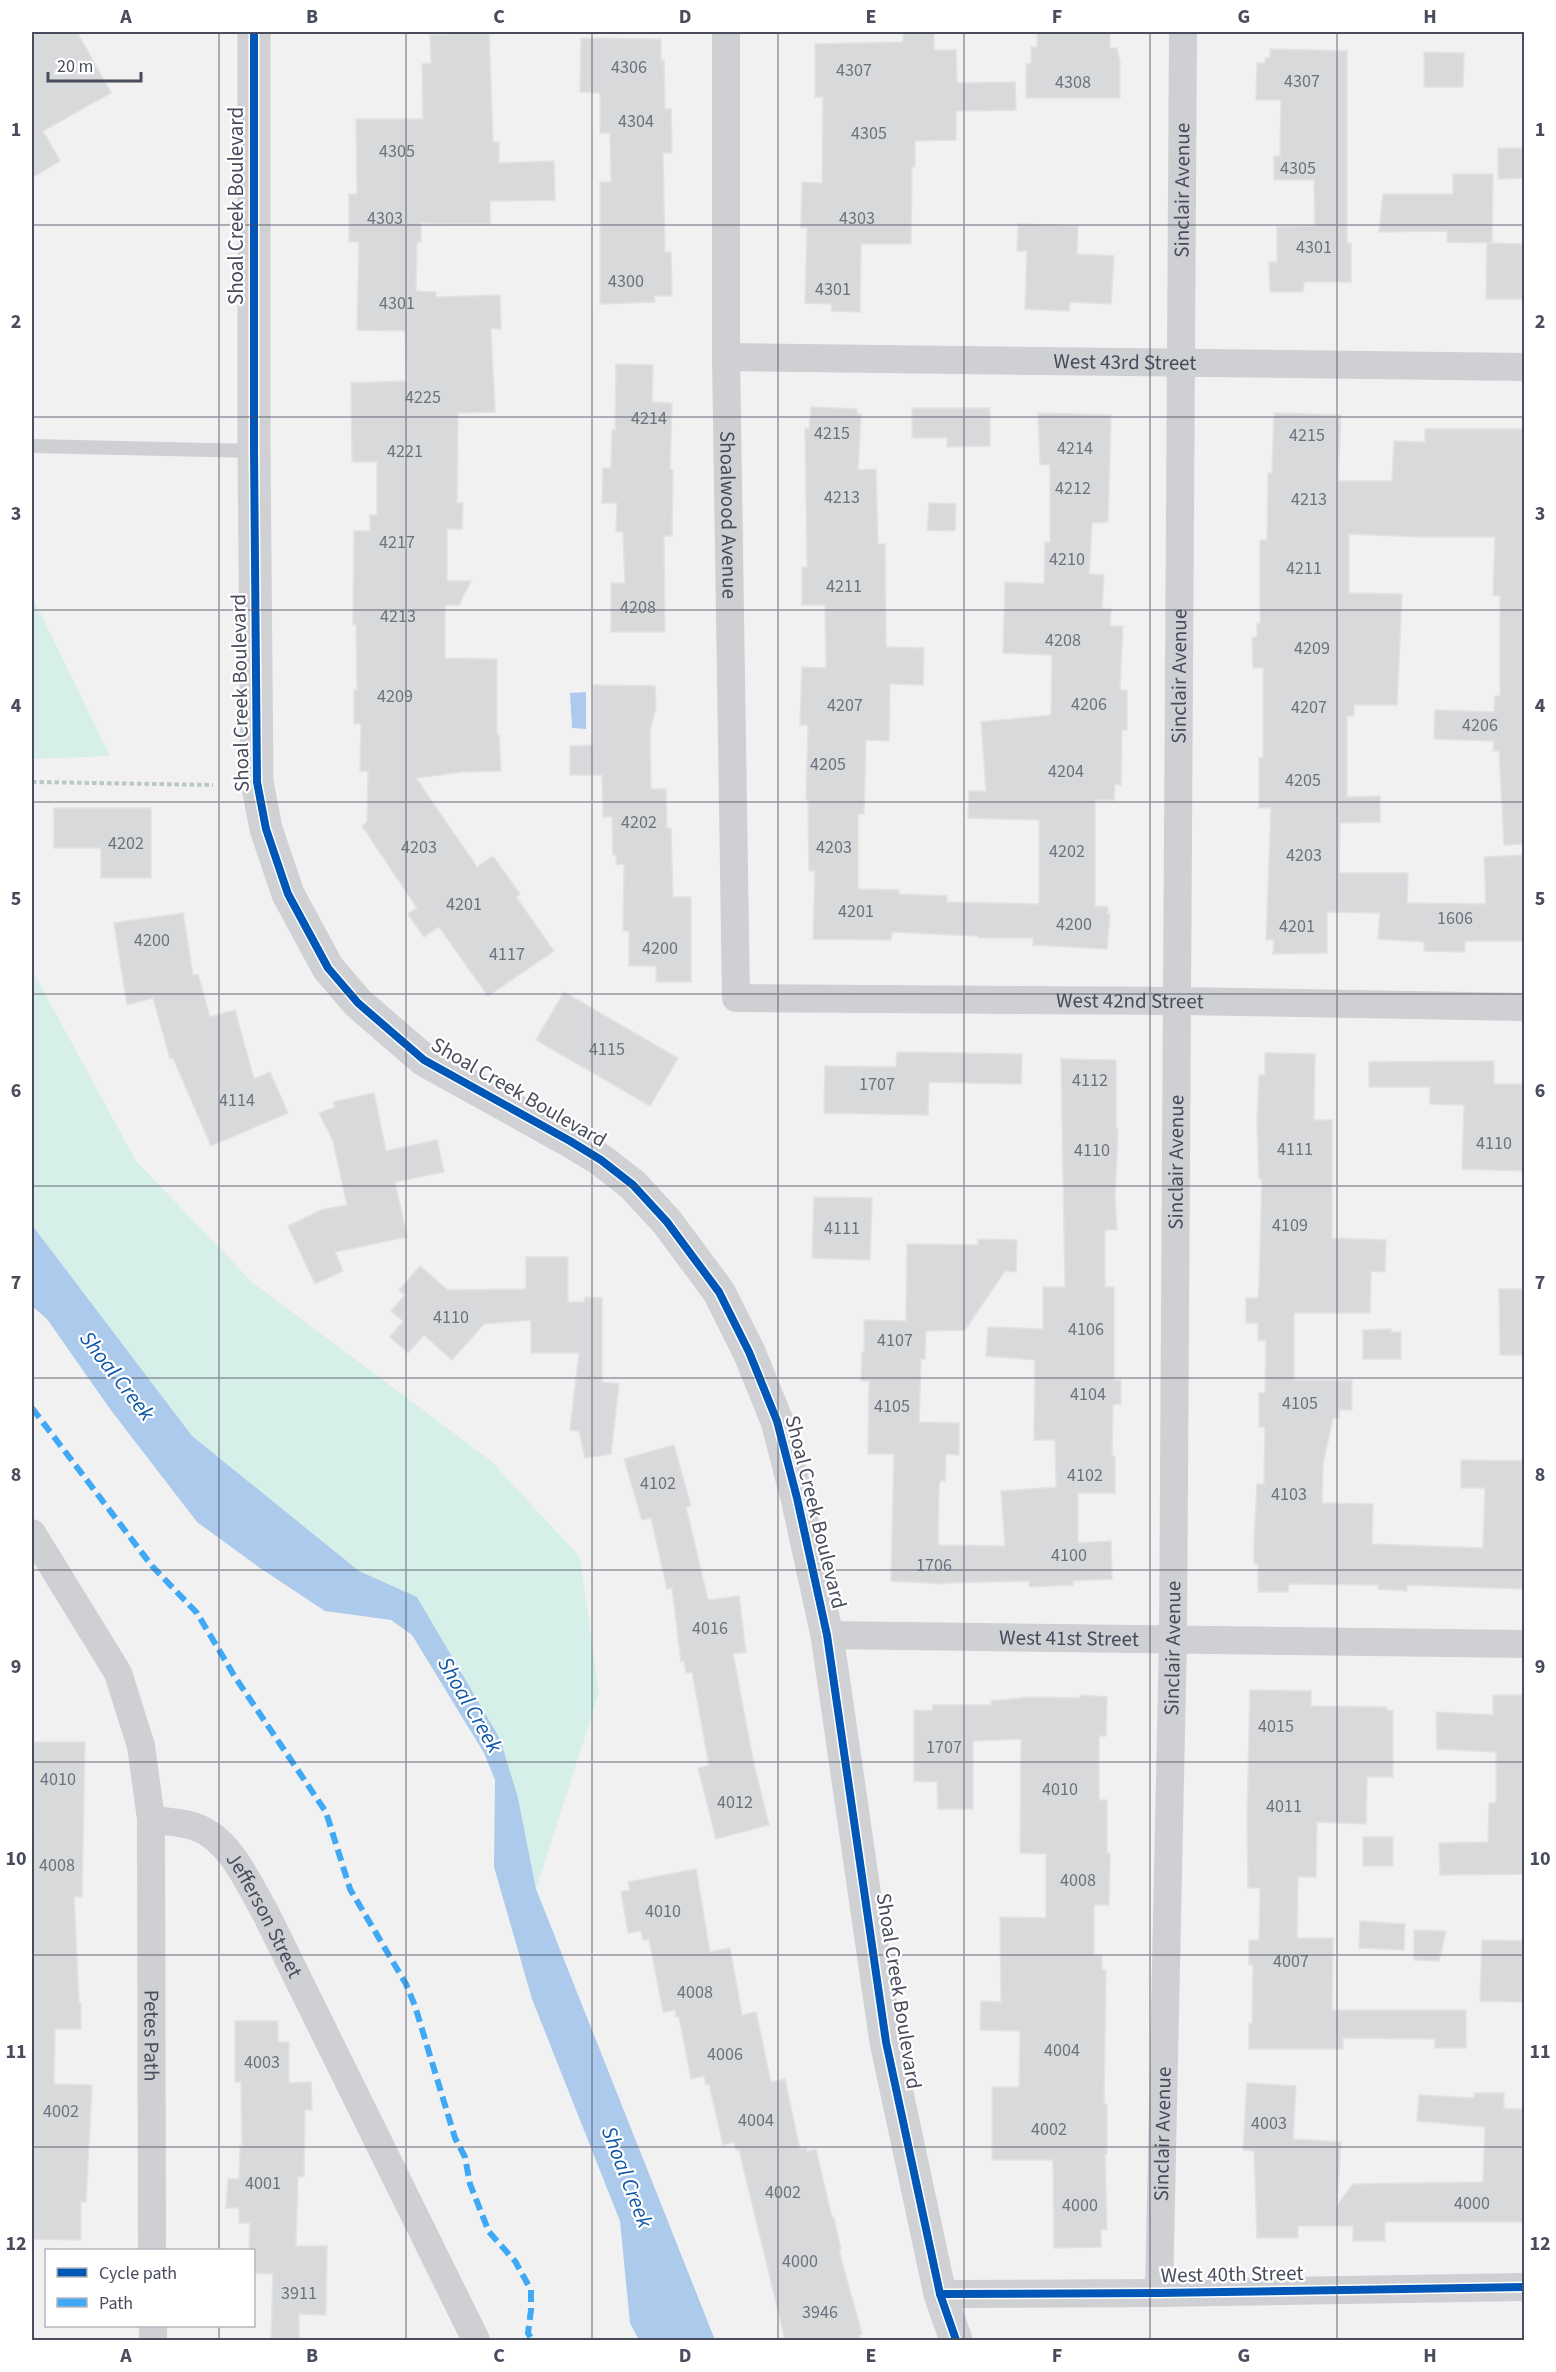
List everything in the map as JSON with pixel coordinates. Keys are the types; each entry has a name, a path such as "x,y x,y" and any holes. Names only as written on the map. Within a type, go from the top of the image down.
{"street":[{"name":"Shoal Creek Boulevard","path":"254,32 257,782 266,829 288,894 328,968 357,1003 424,1060 601,1161 633,1185 667,1222 719,1292 749,1352 777,1421 797,1498 827,1635 886,2042 940,2294 956,2340"},
{"name":"Shoalwood Avenue","path":"726,32 726,357 736,998"},
{"name":"Sinclair Avenue","path":"1159,2293 1173,1638 1179,1001 1183,32"},
{"name":"West 43rd Street","path":"726,357 1524,367"},
{"name":"West 42nd Street","path":"736,998 1179,1001 1524,1007"},
{"path":"32,1533 118,1672 141,1746 151,1819"},
{"name":"West 41st Street","path":"827,1635 1524,1644"},
{"name":"Petes Path","path":"151,1819 152,2249"},
{"name":"Jefferson Street","path":"151,1819 196,1827 218,1839 237,1864 265,1912 476,2340"},
{"name":"West 40th Street","path":"940,2294 1524,2287"}],"lane":[{"path":"32,446 254,451"}],"path":[{"path":"32,782 213,785"}],"green space":[{"path":"32,596 110,756 32,759"},
{"path":"32,970 136,1161 252,1282 490,1460 580,1557 599,1693 536,1889 518,1798 417,1597 359,1571 191,1436 32,1225"}],"water":[{"path":"586,692 586,729 572,728 570,693"},
{"name":"Shoal Creek","path":"32,1225 192,1436 359,1571 417,1597 500,1739 518,1798 536,1889 715,2340 639,2340 630,2323 620,2221 532,1999 494,1867 495,1780 484,1753 412,1635 391,1620 325,1611 260,1568 197,1522 110,1409 47,1319 32,1306"}],"building":[{"path":"32,32 77,32 111,93 43,131 60,161 32,178"},
{"path":"449,32 489,32 493,142 499,142 499,163 554,161 555,200 490,201 490,224 421,223 421,242 417,242 416,291 436,292 436,297 500,295 501,329 491,329 495,412 458,413 457,503 463,503 462,529 447,529 447,581 471,581 459,605 445,605 445,658 497,659 497,735 499,735 501,771 463,772 416,778 477,867 493,856 520,894 516,897 554,951 488,996 439,927 424,937 408,914 417,908 362,826 367,822 368,771 360,771 361,724 354,724 354,690 357,690 356,625 353,625 354,531 370,531 370,515 377,515 377,462 352,462 351,383 407,381 405,331 357,330 359,242 349,242 349,194 357,194 356,119 423,119 422,64 431,63 430,35 449,34"},
{"path":"903,32 934,32 934,50 956,50 957,83 1015,82 1016,110 956,111 956,140 915,141 915,167 912,167 911,244 861,244 860,312 831,311 832,304 805,303 807,228 801,228 802,182 822,183 823,97 815,97 815,44 903,42"},
{"path":"1037,32 1110,32 1110,48 1117,48 1120,62 1120,98 1026,98 1026,64 1031,64 1031,47 1037,47"},
{"path":"581,38 661,39 665,109 671,109 672,153 663,153 665,252 671,252 672,296 654,296 655,302 600,304 600,182 611,182 610,133 600,133 600,93 580,92"},
{"path":"1270,49 1347,51 1347,243 1351,243 1351,282 1304,282 1303,292 1270,292 1269,262 1277,262 1277,227 1315,226 1314,180 1274,180 1274,156 1280,156 1281,100 1256,100 1257,63 1265,63 1265,58 1270,58"},
{"path":"1424,52 1464,53 1463,87 1424,87"},
{"path":"1498,148 1524,148 1524,178 1498,179"},
{"path":"1453,174 1493,174 1492,243 1447,242 1447,231 1379,232 1383,194 1453,194"},
{"path":"1018,224 1078,226 1077,254 1114,256 1111,304 1070,302 1069,311 1025,309 1027,251 1017,251"},
{"path":"1487,243 1524,244 1524,299 1486,299"},
{"path":"616,364 653,365 652,402 672,403 670,469 673,470 672,536 664,536 665,632 611,632 611,583 625,583 623,532 616,532 617,503 602,503 603,468 611,468 612,430 615,430"},
{"path":"811,407 857,409 857,414 861,414 858,470 876,469 878,544 885,544 886,647 924,648 923,685 890,684 889,741 866,740 864,814 858,814 858,889 899,890 899,894 947,896 947,902 1039,904 1039,820 968,818 969,791 986,791 981,722 1051,715 1052,655 1003,653 1005,582 1044,584 1045,542 1050,542 1050,465 1040,464 1038,413 1111,415 1108,522 1092,523 1089,574 1104,575 1102,608 1111,609 1110,626 1123,626 1120,690 1127,690 1127,730 1122,730 1121,785 1115,784 1114,800 1095,800 1095,906 1108,907 1107,914 1110,914 1107,949 1033,945 1033,938 978,938 978,936 892,932 891,940 813,939 815,871 809,871 808,800 806,800 808,725 800,725 802,667 826,668 825,605 802,605 802,567 807,567 805,428 809,429"},
{"path":"912,408 990,408 990,446 947,447 947,438 912,438"},
{"path":"1274,413 1341,415 1338,481 1392,481 1394,441 1425,442 1425,429 1524,429 1524,844 1504,845 1499,751 1493,751 1494,741 1434,739 1435,710 1494,712 1495,696 1500,696 1500,596 1493,595 1495,537 1349,534 1349,593 1402,594 1397,705 1354,705 1354,716 1347,716 1347,797 1380,796 1380,822 1340,823 1339,873 1408,873 1407,903 1486,904 1484,857 1524,855 1524,941 1465,941 1465,952 1424,951 1424,942 1378,939 1380,913 1327,912 1327,953 1273,954 1274,940 1266,940 1271,808 1259,808 1259,758 1263,758 1263,668 1253,668 1252,638 1257,637 1257,623 1260,623 1260,540 1267,540 1268,473 1272,473"},
{"path":"929,503 956,504 955,531 927,530"},
{"path":"593,685 655,686 656,707 650,730 651,789 666,789 667,828 671,828 673,897 691,897 691,982 656,982 656,966 629,966 629,931 623,931 624,864 616,865 616,855 613,855 612,817 603,817 602,775 570,775 570,746 593,745"},
{"path":"54,808 151,808 151,878 101,878 101,848 54,848"},
{"path":"183,913 193,975 198,974 210,1017 235,1010 254,1079 270,1072 288,1113 211,1146 173,1058 170,1059 153,998 127,1005 114,923"},
{"path":"564,992 678,1058 650,1106 536,1040"},
{"path":"897,1052 1022,1054 1021,1084 929,1082 928,1115 824,1113 825,1066 896,1067"},
{"path":"1265,1053 1315,1054 1314,1120 1332,1120 1332,1238 1386,1240 1385,1272 1371,1271 1370,1313 1294,1313 1294,1380 1352,1380 1352,1410 1339,1410 1339,1418 1333,1418 1323,1464 1322,1503 1373,1504 1372,1544 1483,1548 1485,1488 1461,1488 1461,1460 1524,1461 1524,1589 1407,1585 1407,1591 1378,1589 1379,1585 1289,1584 1288,1592 1258,1592 1258,1564 1254,1564 1254,1541 1257,1484 1264,1484 1265,1427 1259,1427 1259,1393 1265,1393 1266,1340 1258,1341 1258,1323 1246,1323 1246,1298 1258,1298 1262,1179 1259,1179 1257,1121 1259,1075 1265,1075"},
{"path":"1061,1059 1116,1060 1116,1128 1118,1128 1115,1199 1117,1230 1105,1230 1105,1287 1114,1287 1114,1380 1121,1380 1121,1404 1113,1405 1112,1456 1115,1456 1115,1493 1078,1493 1078,1543 1111,1541 1112,1579 1073,1581 1073,1585 1029,1587 1029,1581 945,1584 891,1581 894,1454 868,1454 869,1381 861,1381 862,1352 864,1353 864,1320 906,1321 907,1244 978,1245 978,1239 1017,1240 1016,1272 1005,1271 965,1330 926,1331 925,1359 921,1359 919,1422 959,1423 959,1455 946,1454 945,1481 941,1480 939,1485 938,1545 1005,1546 1001,1491 1056,1487 1055,1440 1034,1440 1035,1360 986,1356 988,1327 1043,1329 1043,1287 1065,1287"},
{"path":"1494,1061 1494,1084 1524,1084 1524,1171 1462,1169 1464,1105 1430,1104 1430,1087 1369,1087 1369,1062"},
{"path":"374,1093 386,1151 437,1140 444,1172 395,1182 407,1237 335,1252 343,1271 315,1284 288,1226 321,1210 347,1205 333,1141 319,1113 335,1107 333,1102"},
{"path":"814,1197 872,1198 870,1260 812,1258"},
{"path":"526,1257 568,1257 568,1302 584,1302 585,1297 602,1298 602,1382 619,1384 611,1454 585,1458 579,1431 570,1430 579,1353 531,1353 531,1320 484,1324 452,1360 424,1335 408,1353 390,1337 403,1321 391,1311 405,1295 399,1290 420,1266 448,1290 526,1289"},
{"path":"1499,1289 1524,1289 1524,1355 1500,1355"},
{"path":"1391,1329 1391,1332 1401,1332 1401,1359 1363,1359 1363,1330"},
{"path":"674,1445 691,1506 686,1507 708,1600 739,1596 746,1652 733,1654 754,1764 769,1825 716,1839 698,1768 709,1765 692,1672 686,1673 684,1661 681,1662 672,1588 667,1589 651,1518 642,1520 624,1459"},
{"path":"1250,1690 1311,1691 1311,1706 1387,1707 1387,1710 1393,1711 1393,1777 1367,1777 1366,1824 1317,1822 1316,1877 1298,1877 1297,1938 1333,1938 1332,2010 1466,2010 1466,2048 1435,2048 1435,2039 1343,2038 1343,2049 1249,2049 1253,1965 1249,1965 1249,1940 1259,1940 1260,1888 1248,1888"},
{"path":"1080,1695 1107,1697 1106,1736 1099,1736 1099,1800 1107,1800 1107,1853 1110,1853 1109,1905 1094,1905 1094,1955 1102,1955 1102,1970 1106,1970 1104,2104 1107,2104 1107,2154 1105,2154 1107,2230 1101,2230 1101,2247 1054,2248 1053,2160 992,2160 992,2087 1019,2087 1020,2031 980,2030 981,2001 1001,2002 1000,1917 1046,1918 1046,1854 1020,1853 1021,1739 973,1741 973,1809 938,1809 937,1782 914,1781 914,1710 932,1711 933,1705 991,1705 991,1701 1030,1697 1080,1698"},
{"path":"1493,1695 1524,1695 1524,1874 1440,1875 1439,1843 1488,1842 1489,1803 1496,1803 1496,1752 1437,1749 1436,1712 1493,1715"},
{"path":"32,1742 85,1742 82,1897 74,1897 81,2029 55,2029 54,2084 92,2085 86,2202 81,2202 81,2240 32,2239 34,1815 32,1815"},
{"path":"1363,1837 1393,1837 1393,1866 1363,1866"},
{"path":"696,1869 710,1952 730,1948 742,2015 756,2012 771,2082 785,2079 800,2149 806,2147 807,2151 816,2149 832,2218 834,2217 841,2250 839,2251 862,2334 859,2335 861,2340 785,2340 739,2150 736,2150 734,2142 723,2145 709,2084 706,2085 704,2076 691,2079 679,2017 676,2017 675,2010 663,2012 649,1939 643,1940 641,1931 628,1933 621,1892 630,1890 628,1882"},
{"path":"1360,1921 1405,1924 1404,1950 1359,1948"},
{"path":"1414,1930 1446,1931 1439,1961 1414,1960"},
{"path":"1482,1940 1524,1941 1522,2002 1480,2001"},
{"path":"235,2021 278,2021 278,2042 289,2042 289,2083 311,2082 312,2110 305,2110 304,2176 298,2177 296,2246 327,2246 326,2315 299,2314 299,2340 271,2340 273,2274 255,2273 255,2249 249,2249 250,2223 239,2223 239,2208 226,2208 228,2179 239,2179 240,2146 242,2146 241,2082 235,2082"},
{"path":"1247,2083 1296,2086 1293,2139 1341,2142 1337,2205 1353,2184 1483,2182 1485,2127 1417,2121 1419,2095 1474,2098 1474,2093 1504,2093 1504,2109 1524,2109 1524,2222 1385,2222 1385,2241 1353,2241 1353,2226 1298,2226 1298,2238 1257,2238 1254,2151 1243,2150"}],"marked path":[{"path":"32,1408 152,1566 197,1613 235,1677 326,1812 350,1889 406,1984 415,2006 455,2138 465,2157 470,2184 489,2232 515,2261 531,2290 528,2333 532,2340"}],"cycle path":[{"path":"254,32 257,782 266,829 288,894 328,968 358,1003 424,1060 570,1141 601,1160 633,1185 667,1222 719,1292 749,1352 777,1421 797,1498 827,1635 886,2042 940,2294 956,2340"},
{"path":"940,2294 1524,2287"}]}
